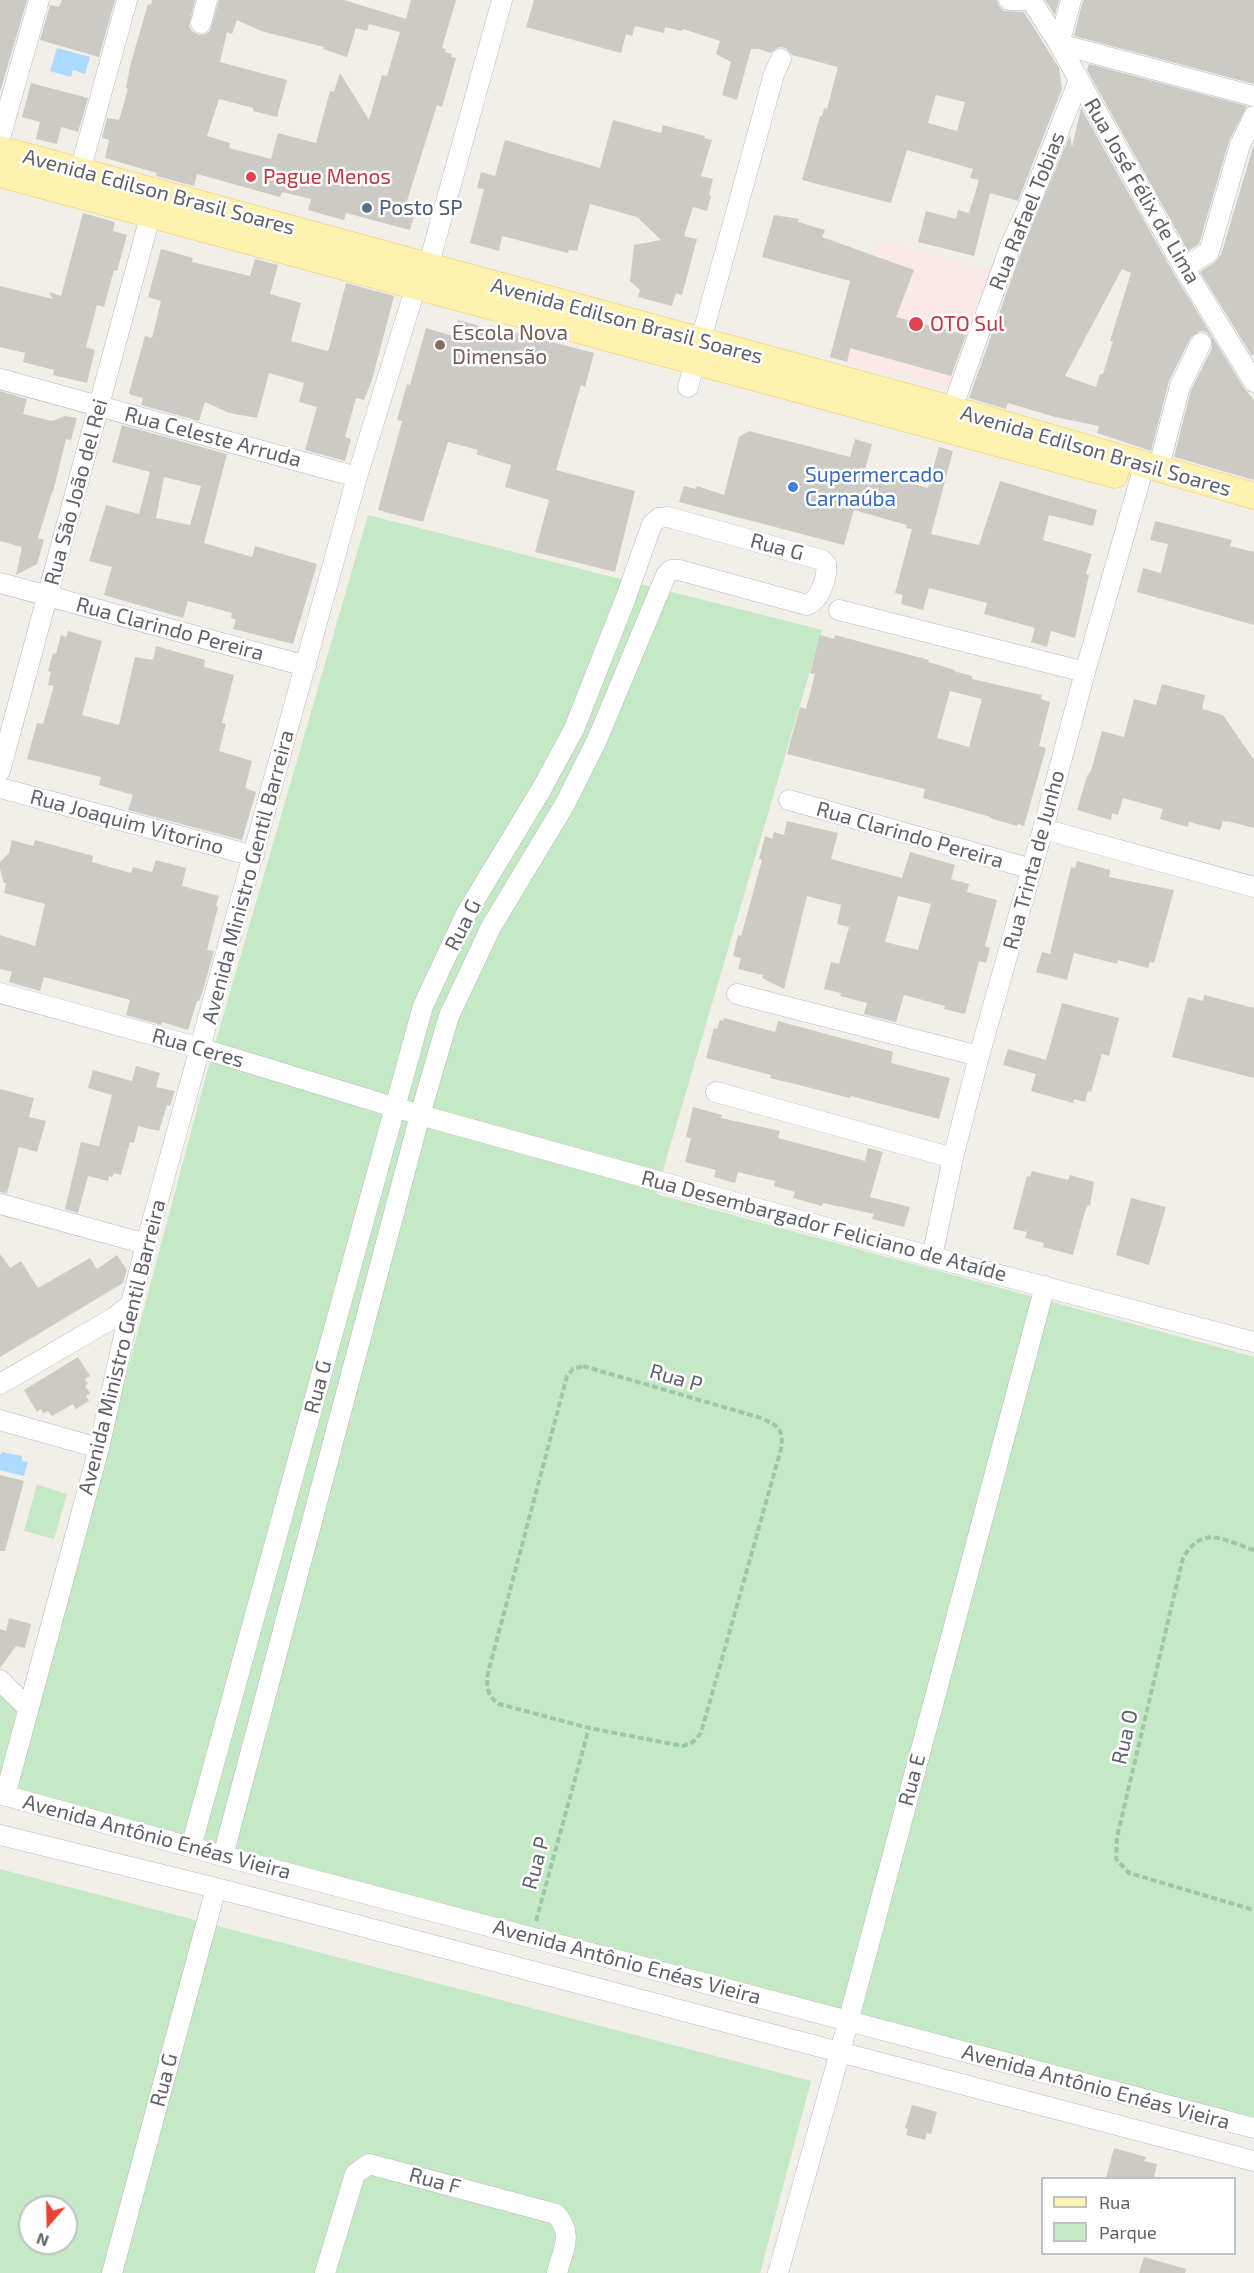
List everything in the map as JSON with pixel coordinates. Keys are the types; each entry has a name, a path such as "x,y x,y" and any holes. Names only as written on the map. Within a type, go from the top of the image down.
{"main road":[{"name":"Avenida Edilson Brasil Soares","path":"0,149 80,171 422,276 1148,473 1254,496"},
{"name":"Avenida Edilson Brasil Soares","path":"0,174 152,213 422,276"},
{"name":"Avenida Edilson Brasil Soares","path":"699,351 952,409 1148,473 1254,512"}],"street":[{"path":"0,138 39,0"},
{"path":"80,171 127,0"},
{"path":"201,23 207,0"},
{"name":"Avenida Ministro Gentil Barreira","path":"3,1795 99,1448 130,1304 146,1244 357,477 422,276 502,0"},
{"path":"1009,0 1017,2 1027,0"},
{"name":"Rua José Félix de Lima","path":"1031,0 1059,44 1184,268 1254,382"},
{"path":"1071,0 1059,44 1254,96"},
{"path":"688,387 774,74 781,59"},
{"name":"Rua Rafael Tobias","path":"952,409 1011,244 1030,203 1078,80"},
{"path":"1184,268 1209,252 1240,145 1254,116"},
{"name":"Rua São João del Rei","path":"0,771 152,213"},
{"name":"Rua Trinta de Junho","path":"932,1257 979,1056 1085,672 1148,473 1180,386 1201,343"},
{"name":"Rua Celeste Arruda","path":"0,379 357,477"},
{"name":"Rua G","path":"191,1847 423,1006 466,914 542,790 574,729 652,524 659,518 668,517 816,558 826,564 827,569 817,599 807,605 680,570 671,570 662,582 597,740 565,804 491,927 449,1016 420,1115 223,1856"},
{"name":"Rua Clarindo Pereira","path":"0,583 306,666"},
{"path":"627,593 653,603"},
{"path":"839,610 1085,672"},
{"name":"Rua Joaquim Vitorino","path":"0,788 254,856"},
{"name":"Rua Clarindo Pereira","path":"789,800 1032,869"},
{"path":"1043,829 1254,887"},
{"name":"Rua Ceres","path":"0,993 200,1048 395,1108"},
{"path":"737,994 979,1056"},
{"path":"716,1092 954,1158"},
{"name":"Rua Desembargador Feliciano de Ataíde","path":"395,1108 932,1257 1254,1342"},
{"path":"0,1204 146,1244"},
{"name":"Rua E","path":"778,2273 840,2052 1045,1286"},
{"path":"0,1384 114,1317 130,1304"},
{"path":"0,1420 99,1448"},
{"path":"0,1680 28,1708"},
{"name":"Avenida Antônio Enéas Vieira","path":"3,1795 223,1856 1254,2128"},
{"name":"Avenida Antônio Enéas Vieira","path":"0,1834 216,1888 1254,2159"},
{"name":"Rua G","path":"112,2273 216,1888"},
{"name":"Rua F","path":"326,2273 355,2174 369,2164 556,2214 563,2223 567,2235 557,2273"}],"path":[{"name":"Rua P","path":"583,1366 760,1419 777,1426 783,1439 701,1733 693,1742 678,1746 589,1728 499,1704 492,1699 487,1681 567,1376 573,1369 583,1366"},
{"name":"Rua O","path":"1254,1550 1211,1537 1199,1539 1191,1544 1183,1558 1117,1837 1116,1859 1129,1873 1254,1910"},
{"name":"Rua P","path":"531,1936 589,1728"}],"shaded area":[{"name":"OTO Sul","path":"880,241 992,271 957,390 847,362"}],"green space":[{"path":"368,515 822,630 656,1194 1254,1357 1254,2120 15,1792 207,1072"},
{"path":"37,1485 67,1494 54,1539 24,1531"},
{"path":"0,1693 17,1710 0,1776"},
{"path":"0,1869 811,2081 760,2273 0,2273"}],"water":[{"path":"57,48 90,57 85,74 73,70 71,77 50,71"},
{"path":"2,1452 22,1456 22,1461 28,1462 24,1476 0,1470"}],"building":[{"path":"0,0 27,0 0,92"},
{"path":"62,0 115,0 99,57 40,40 50,5 59,7"},
{"path":"152,0 195,0 189,26 199,35 210,31 219,0 344,0 406,19 411,0 456,0 442,48 446,49 445,52 452,54 451,57 456,58 442,107 437,105 407,201 417,204 410,230 346,213 344,220 308,210 311,199 282,192 280,197 197,174 194,186 156,176 157,173 105,158 109,140 102,138 107,118 119,120 128,89 126,88 130,66 148,4 151,5","holes":["237,20 261,31 324,47 323,49 347,57 356,28 367,31 369,24 400,32 387,76 382,75 369,120 340,73 334,92 330,91 316,143 278,133 271,159 229,148 230,143 207,136 219,99 277,117 287,80 220,62 227,32 232,34"]},
{"path":"534,0 997,0 1004,11 1024,12 1059,68 1062,89 1018,201 990,193 974,256 918,242 926,211 956,219 958,210 969,213 979,180 970,178 973,169 907,150 891,203 802,180 820,116 824,108 827,109 838,67 792,55 786,48 779,47 771,53 751,49 737,100 722,95 731,62 716,54 720,41 683,29 682,31 665,27 664,33 635,26 632,36 626,34 621,53 526,27","holes":["936,95 965,102 957,131 928,123"]},
{"path":"1045,0 1059,0 1055,15"},
{"path":"1083,0 1254,0 1254,84 1074,36"},
{"path":"1089,64 1247,106 1229,141 1199,244 1188,251 1087,70"},
{"path":"31,83 88,98 78,132 61,127 57,144 36,139 40,122 22,117"},
{"path":"1081,108 1174,274 1244,388 1254,400 1254,480 1174,457 1191,390 1212,348 1211,337 1206,332 1200,331 1191,337 1169,381 1151,451 1097,433 1099,426 1055,417 1008,403 1006,409 969,398 1022,249 1070,135 1072,147","holes":["1122,269 1131,273 1110,341 1113,341 1103,374 1100,374 1096,387 1065,376"]},
{"path":"613,120 661,133 663,125 712,140 701,176 713,179 709,195 711,196 707,211 693,207 684,236 697,239 682,295 676,293 672,306 638,297 640,290 630,281 634,245 661,240 637,217 590,204 577,251 569,250 568,253 502,236 499,251 470,243 484,189 477,188 481,172 495,176 505,140 600,168"},
{"path":"1254,144 1254,354 1252,356 1200,272 1221,255"},
{"path":"83,213 115,222 113,231 127,235 104,307 97,305 86,347 95,350 87,383 53,375 54,370 23,362 25,353 0,347 0,286 53,299 49,292 61,296"},
{"path":"774,215 799,219 798,222 825,230 822,237 914,270 896,317 966,335 951,376 850,348 847,362 830,357 850,281 762,257"},
{"path":"161,249 193,258 192,262 250,276 255,259 278,265 270,294 301,303 291,341 327,351 346,283 394,296 372,380 364,400 356,398 345,437 351,439 345,461 305,450 317,407 299,402 304,383 269,373 257,418 229,413 205,402 199,421 141,405 143,398 129,393 145,336 152,338 161,301 148,297"},
{"path":"458,320 486,328 491,326 594,353 585,387 581,385 556,470 635,491 615,572 535,552 549,500 505,487 511,465 476,454 478,450 448,442 423,522 378,510 402,421 397,420 407,384 410,385 426,328 453,336"},
{"path":"0,391 27,399 23,414 52,421 65,416 77,418 71,440 66,439 53,492 38,538 44,540 37,564 16,575 22,547 0,541"},
{"path":"122,425 227,454 204,543 252,557 255,546 317,564 293,644 233,629 236,620 231,618 232,613 188,601 183,618 104,595 112,567 89,561 106,505 139,514 150,472 112,462","holes":["164,477 201,486 190,525 156,518"]},
{"path":"749,431 850,457 855,439 872,444 865,470 928,488 939,447 953,451 931,534 979,545 1000,481 1097,510 1093,526 1049,515 1043,540 1092,554 1086,574 1089,575 1075,638 1051,631 1047,647 1031,642 1035,628 984,614 987,603 929,588 923,610 901,604 903,595 895,593 912,529 906,528 907,525 854,510 844,545 679,502 684,486 696,489 697,486 724,495 739,437"},
{"path":"1155,521 1232,540 1230,546 1254,552 1254,625 1137,592 1143,568 1161,573 1168,544 1150,540"},
{"path":"68,631 102,641 82,715 119,725 135,657 153,660 156,646 205,660 204,667 234,675 222,723 226,724 219,751 252,761 245,788 256,792 242,840 128,810 133,795 99,785 101,777 27,759 37,723 43,724 54,686 48,685 51,672 48,671 53,653 56,654 61,635 66,637"},
{"path":"820,635 834,639 835,635 929,660 928,662 972,676 972,679 1042,695 1041,699 1050,702 1039,746 1046,748 1024,826 1018,824 1017,826 923,798 925,789 787,754 800,707 806,709 815,674 810,673","holes":["950,691 982,699 969,747 937,738"]},
{"path":"1162,684 1205,695 1202,709 1223,715 1254,760 1254,828 1227,821 1223,821 1220,830 1189,822 1188,827 1160,819 1163,809 1123,798 1118,815 1112,813 1111,820 1077,810 1102,731 1124,737 1134,699 1156,705"},
{"path":"787,821 838,833 831,859 902,878 910,852 955,865 951,879 969,884 967,892 997,900 985,946 990,948 986,963 979,961 965,1014 904,995 896,1022 864,1014 867,1003 824,989 831,962 839,964 849,927 837,924 841,905 807,896 784,989 762,978 763,975 738,969 741,958 733,956 738,935 741,936 762,860 759,859 765,836 772,839 774,832 784,835","holes":["898,896 931,904 918,950 885,942"]},
{"path":"12,840 33,846 35,840 93,856 92,862 131,873 133,867 152,872 156,860 186,868 182,886 219,896 207,950 214,951 188,1030 126,1015 130,1000 44,977 40,991 9,982 12,972 0,969 0,935 35,946 45,904 4,893 6,883 4,883 0,869 0,862 9,853"},
{"path":"1077,861 1110,870 1109,877 1174,890 1154,963 1150,962 1148,968 1118,960 1117,964 1074,953 1067,980 1036,972 1042,952 1050,954 1071,867 1075,868"},
{"path":"1204,995 1254,1008 1254,1078 1172,1057 1188,997 1203,1001"},
{"path":"1062,1003 1119,1018 1109,1056 1102,1054 1091,1092 1088,1091 1085,1102 1074,1099 1073,1103 1031,1091 1036,1074 1003,1065 1008,1049 1046,1060"},
{"path":"724,1018 775,1032 778,1021 893,1052 891,1063 950,1078 939,1119 770,1078 771,1075 706,1058 714,1028 717,1029 720,1020 723,1021"},
{"path":"136,1066 160,1073 156,1087 175,1091 170,1106 167,1105 159,1131 138,1126 134,1143 130,1142 121,1175 114,1173 112,1177 109,1176 108,1181 88,1176 78,1213 65,1209 81,1142 99,1146 112,1095 88,1088 93,1070 132,1081"},
{"path":"0,1089 34,1098 29,1117 46,1121 37,1152 19,1147 7,1193 0,1192"},
{"path":"693,1107 722,1115 721,1118 780,1131 778,1138 865,1161 868,1148 883,1152 870,1197 910,1207 904,1227 872,1219 874,1214 823,1203 822,1206 793,1198 795,1192 774,1186 775,1181 738,1172 735,1183 714,1177 716,1170 685,1162 691,1138 686,1137"},
{"path":"1032,1171 1068,1180 1070,1175 1094,1182 1090,1206 1088,1205 1085,1211 1073,1255 1043,1247 1044,1243 1025,1238 1027,1232 1013,1229 1027,1176 1030,1177"},
{"path":"1131,1198 1166,1207 1149,1265 1116,1255"},
{"path":"0,1254 10,1268 21,1261 38,1288 90,1258 97,1269 117,1255 127,1270 123,1283 0,1357"},
{"path":"78,1357 90,1376 85,1379 88,1384 85,1386 90,1393 86,1396 89,1401 76,1409 73,1404 52,1416 48,1411 43,1413 41,1409 37,1412 24,1390"},
{"path":"0,1475 24,1481 5,1551 0,1551"},
{"path":"9,1618 31,1624 25,1648 16,1646 0,1668 0,1629 6,1631"},
{"path":"912,2105 937,2112 931,2134 927,2133 925,2140 906,2135 908,2129 905,2128"},
{"path":"1114,2148 1146,2157 1144,2161 1157,2164 1154,2177 1106,2177"},
{"path":"1144,2257 1186,2269 1185,2273 1139,2273"}],"place":[{"name":"Pague Menos","path":"251,177"},
{"name":"Posto SP","path":"367,208"},
{"name":"OTO Sul","path":"916,324"},
{"name":"Escola Nova Dimensão","path":"440,345"},
{"name":"Supermercado Carnaúba","path":"793,487"}]}
